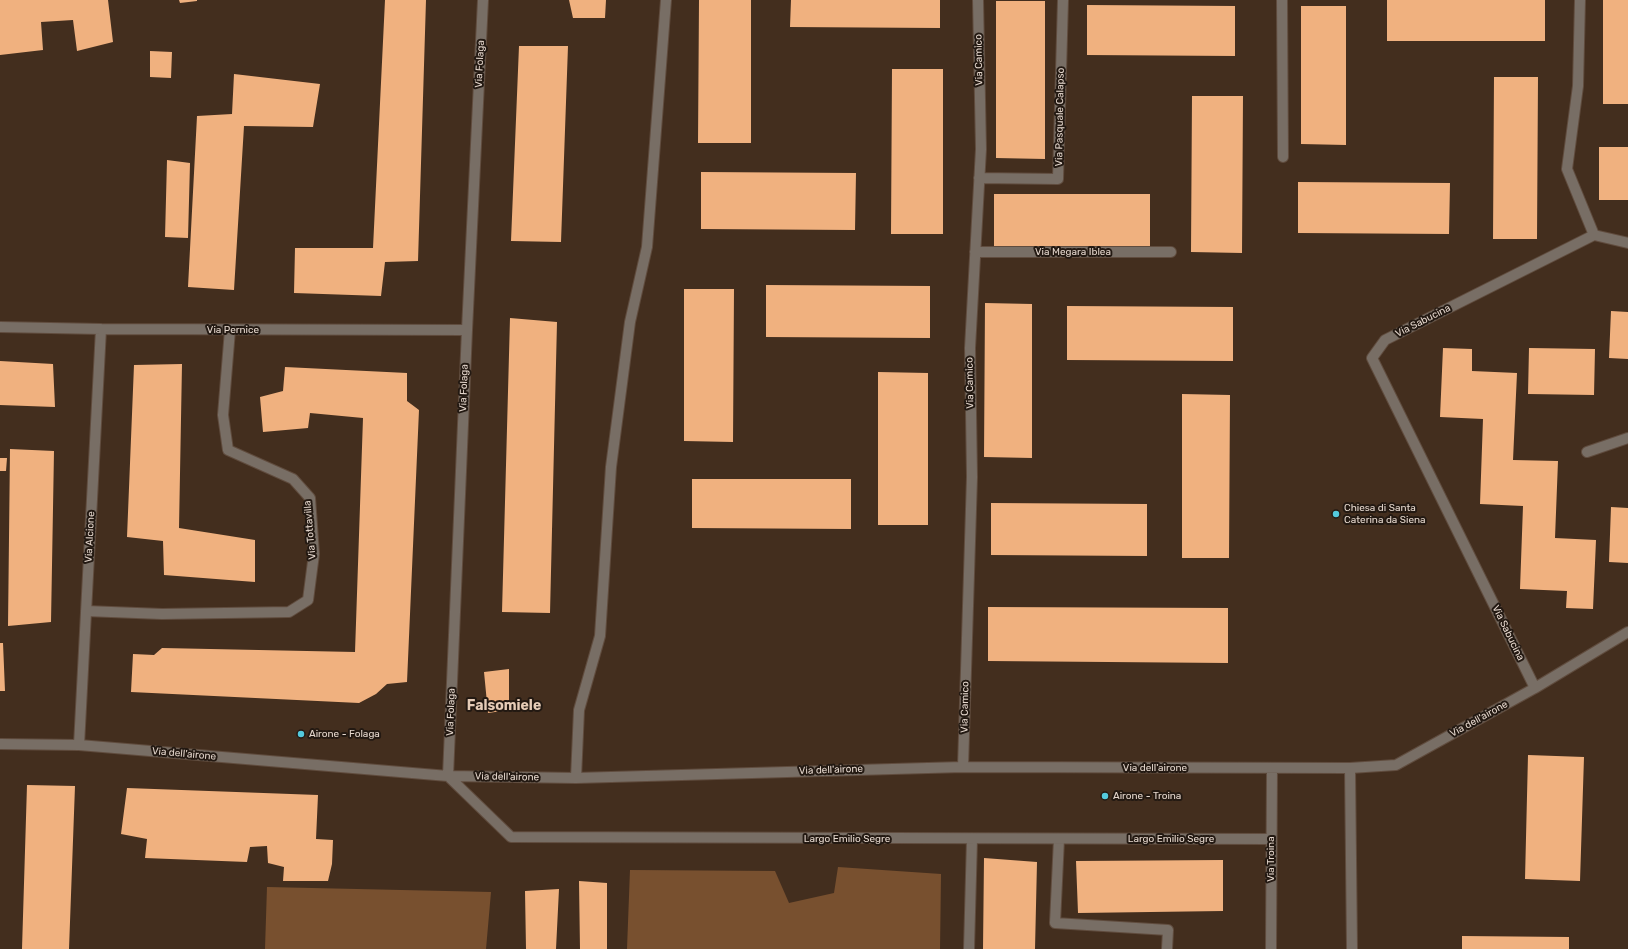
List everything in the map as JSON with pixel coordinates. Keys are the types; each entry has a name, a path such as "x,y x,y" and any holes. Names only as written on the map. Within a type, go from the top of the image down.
{"street":[{"name":"Via Folaga","path":"448,776 483,0"},
{"path":"576,778 579,710 600,636 611,467 630,322 647,247 666,0"},
{"name":"Via Camico","path":"963,767 972,477 970,348 981,149 978,0"},
{"name":"Via Pasquale Calapso","path":"979,178 1058,179 1063,0"},
{"path":"1282,0 1283,157"},
{"path":"1580,0 1578,86 1567,169 1594,235 1628,243"},
{"name":"Via Sabucina","path":"1535,688 1372,358 1385,340 1594,235"},
{"name":"Via Megara Iblea","path":"975,252 1171,252"},
{"name":"Via Pernice","path":"0,327 230,330 467,330"},
{"name":"Via Alcione","path":"79,745 101,329"},
{"name":"Via Tottavilla","path":"86,611 162,614 289,612 308,600 314,554 310,498 293,479 228,450 223,415 230,330"},
{"path":"1587,452 1628,438"},
{"name":"Via dell'airone","path":"0,744 79,745 448,776 576,778 963,767 1350,768 1396,765 1535,688 1628,632"},
{"name":"Via Troina","path":"1271,949 1272,768"},
{"path":"1350,768 1352,949"},
{"name":"Largo Emilio Segre","path":"448,776 511,837 1059,840 1271,839"},
{"path":"970,949 972,839"},
{"path":"1059,840 1055,923 1168,930 1167,949"}],"shaded area":[{"path":"838,867 941,874 940,949 627,949 630,870 775,871 789,903 834,893"},
{"path":"267,887 491,892 486,949 265,949"}],"building":[{"path":"0,0 108,0 113,42 77,51 73,20 41,22 43,50 0,55"},
{"path":"179,0 197,0 197,1 180,3"},
{"path":"385,0 426,0 418,261 385,262 381,296 294,293 295,248 373,248"},
{"path":"569,0 606,0 605,18 573,18"},
{"path":"699,0 751,0 751,143 698,143"},
{"path":"791,0 940,0 940,28 790,27"},
{"path":"1387,0 1545,0 1545,41 1387,41"},
{"path":"1603,0 1628,0 1628,104 1603,104"},
{"path":"996,1 1045,1 1045,159 996,158"},
{"path":"1087,5 1235,6 1235,56 1087,55"},
{"path":"1301,6 1346,6 1346,145 1301,144"},
{"path":"519,46 568,46 561,242 511,241"},
{"path":"150,51 172,52 171,78 150,77"},
{"path":"892,69 943,69 943,234 891,234"},
{"path":"234,74 320,84 313,127 244,126 234,290 188,287 197,116 232,114"},
{"path":"1494,77 1538,77 1537,239 1493,239"},
{"path":"1192,96 1243,96 1242,253 1191,252"},
{"path":"1599,147 1628,147 1628,200 1599,200"},
{"path":"167,160 190,163 188,238 165,237"},
{"path":"701,172 856,173 855,230 701,229"},
{"path":"1298,182 1450,183 1449,234 1298,233"},
{"path":"994,194 1150,194 1150,246 994,246"},
{"path":"766,285 930,286 930,338 766,337"},
{"path":"684,289 734,289 733,442 684,441"},
{"path":"985,303 1032,304 1032,458 984,457"},
{"path":"1067,306 1233,307 1233,361 1067,360"},
{"path":"1611,311 1628,312 1628,359 1609,358"},
{"path":"510,318 557,322 550,613 502,612"},
{"path":"1443,348 1472,349 1472,371 1517,373 1513,460 1558,461 1555,538 1596,540 1593,609 1566,608 1567,591 1520,589 1523,506 1480,504 1483,419 1440,417"},
{"path":"1529,348 1595,349 1594,395 1528,394"},
{"path":"0,361 53,364 55,407 0,405"},
{"path":"182,364 179,528 255,540 255,582 164,575 163,541 127,537 134,365"},
{"path":"285,367 407,373 407,401 419,410 407,682 387,684 376,694 359,703 131,692 133,654 154,655 162,648 355,652 363,418 310,413 308,428 263,432 260,397 283,391"},
{"path":"878,372 928,373 928,525 878,525"},
{"path":"1182,394 1230,395 1229,558 1182,558"},
{"path":"10,449 54,451 51,622 8,626"},
{"path":"0,458 7,458 6,471 0,471"},
{"path":"692,479 851,479 851,529 692,528"},
{"path":"991,503 1147,504 1147,556 991,555"},
{"path":"1611,507 1628,508 1628,563 1609,562"},
{"path":"988,607 1228,608 1228,663 988,661"},
{"path":"0,643 3,643 5,691 0,691"},
{"path":"509,669 509,710 488,713 484,672"},
{"path":"1528,755 1584,757 1580,881 1525,879"},
{"path":"27,785 75,786 69,949 22,949"},
{"path":"127,788 318,795 316,839 333,840 332,864 328,881 283,881 284,867 268,863 267,846 250,847 247,862 145,858 147,839 121,834"},
{"path":"984,858 1037,862 1035,949 983,949"},
{"path":"1223,860 1223,911 1078,913 1076,861"},
{"path":"579,881 607,883 607,949 580,949"},
{"path":"559,889 556,949 526,949 525,891"},
{"path":"1462,936 1569,937 1569,949 1462,949"}],"place":[{"name":"Chiesa di Santa Caterina da Siena","path":"1336,514"},
{"name":"Airone - Folaga","path":"301,734"},
{"name":"Airone - Troina","path":"1105,796"}],"district":[{"name":"Falsomiele","path":"504,706"}]}
